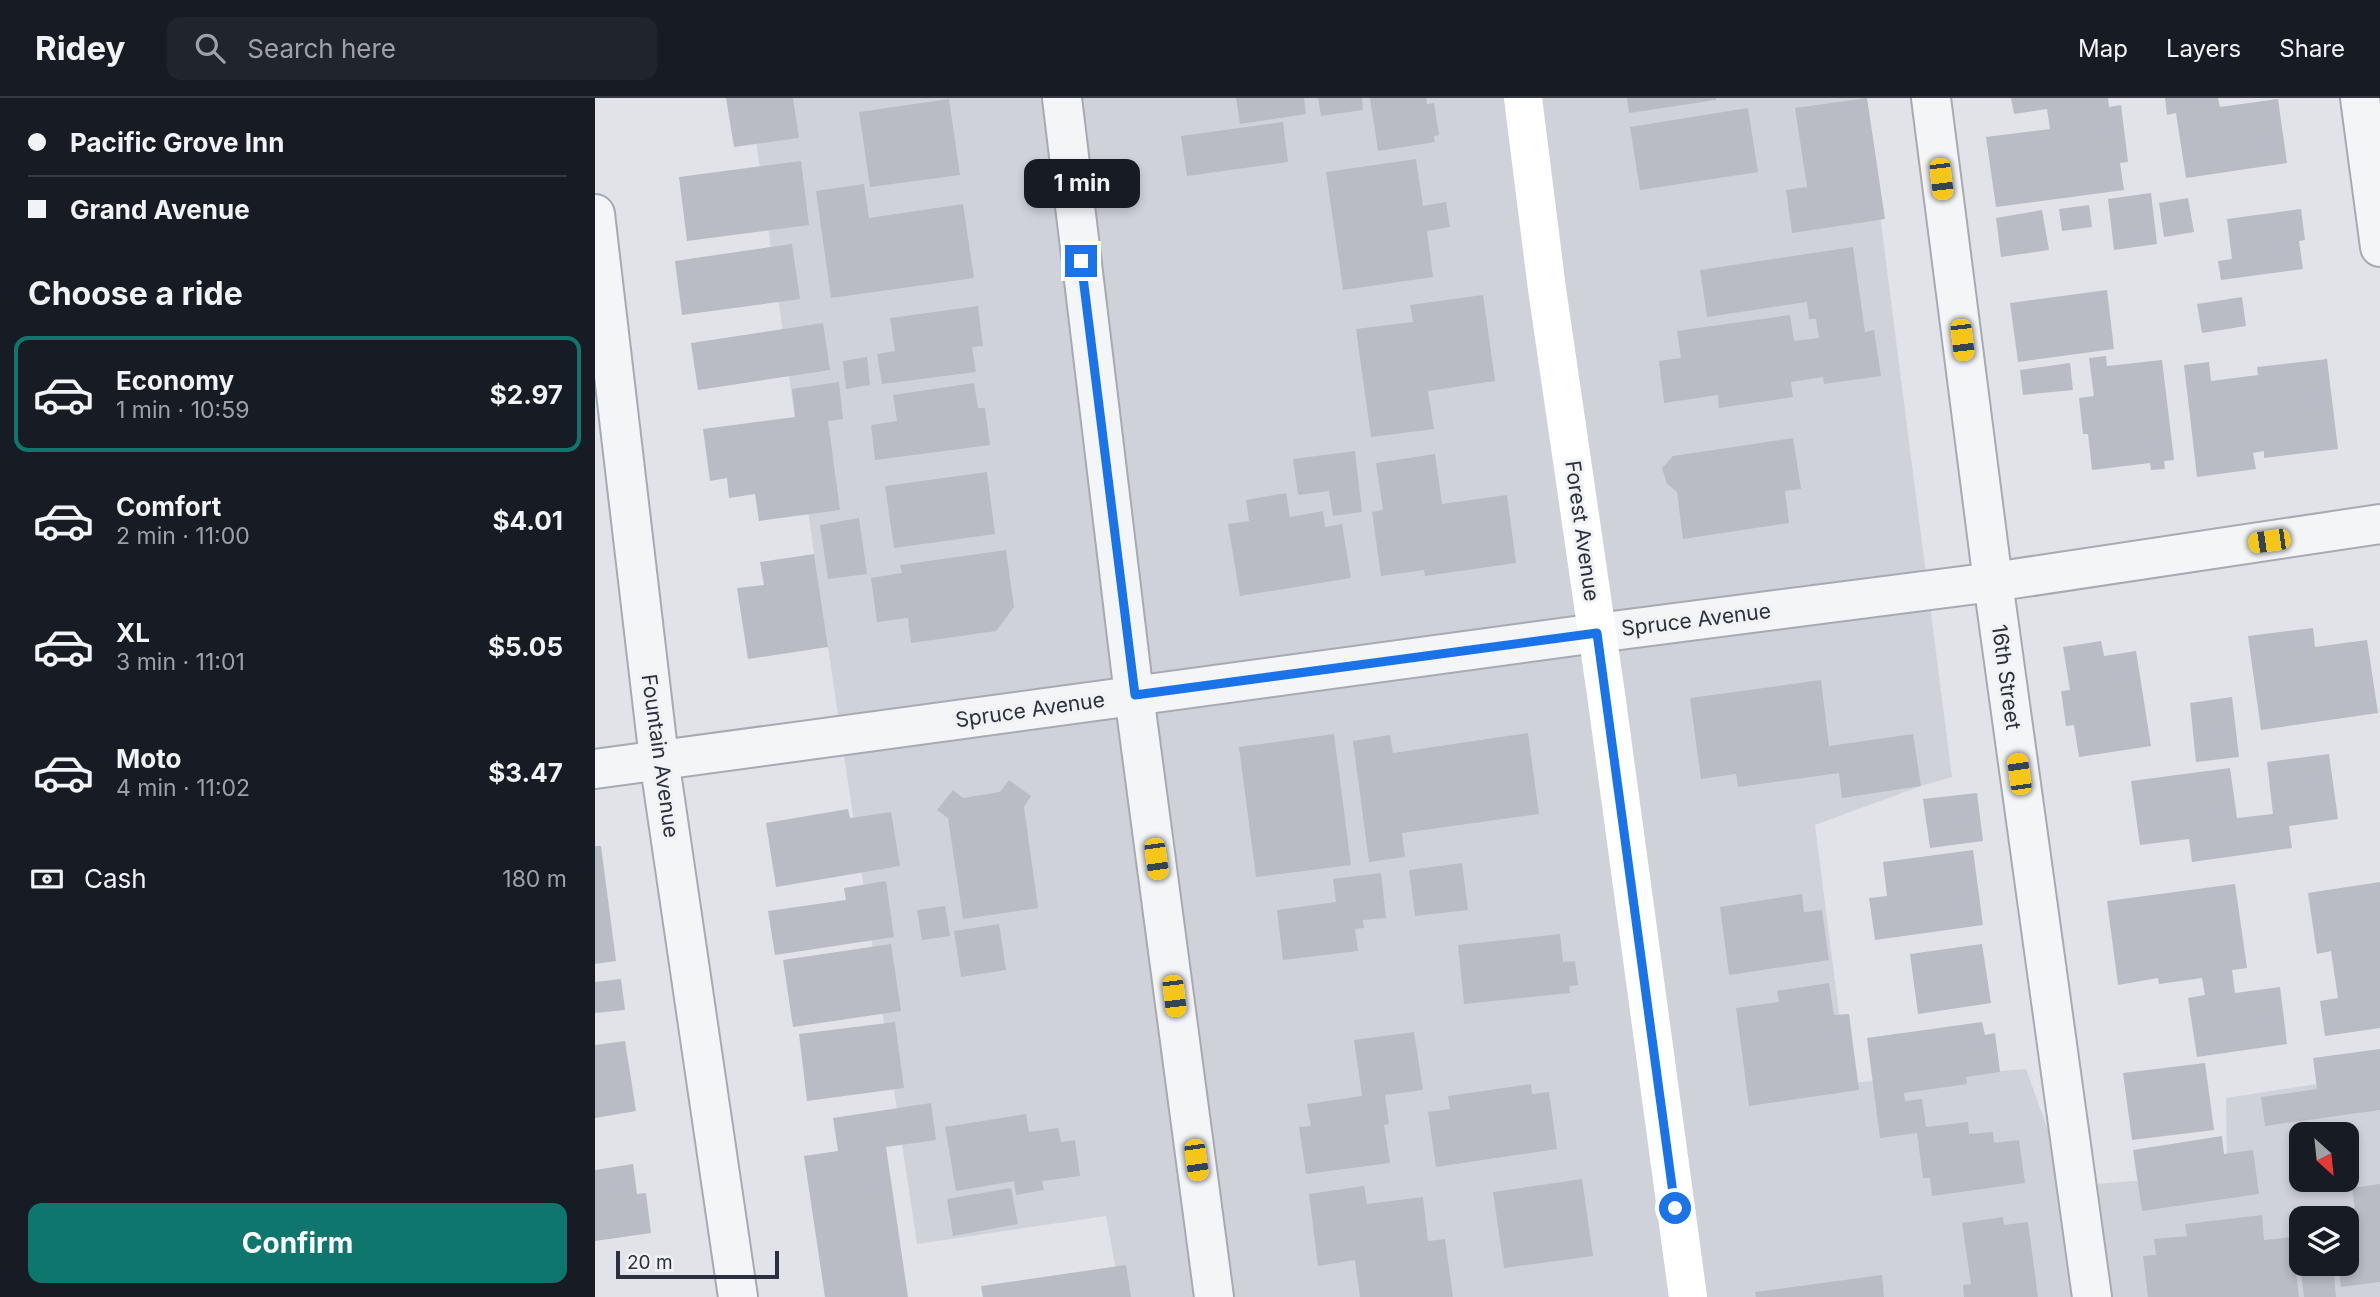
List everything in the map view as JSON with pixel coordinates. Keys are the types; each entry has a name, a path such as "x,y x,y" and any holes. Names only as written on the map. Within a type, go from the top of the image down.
{"main road":[{"name":"Forest Avenue","path":"1523,98 1547,289 1688,1297"}],"street":[{"path":"1062,98 1135,695 1214,1297"},
{"name":"16th Street","path":"1931,98 1993,582 2092,1297"},
{"path":"2360,98 2380,247"},
{"name":"Fountain Avenue","path":"595,214 659,759 738,1297"},
{"name":"Spruce Avenue","path":"595,769 1993,582 2380,524"}],"shaded area":[{"path":"750,98 1865,98 1952,777 1815,825 1848,1083 2026,1069 2068,1186 2227,1174 2226,1098 2380,1074 2380,1297 1121,1297 1106,1216 917,1244 814,554"}],"building":[{"path":"726,98 793,98 799,138 734,147"},
{"path":"1236,98 1304,98 1306,114 1240,124"},
{"path":"1318,98 1362,98 1363,110 1321,116"},
{"path":"1370,98 1426,98 1427,104 1434,103 1439,135 1434,136 1435,142 1378,151"},
{"path":"1627,98 1716,98 1716,100 1629,113"},
{"path":"1867,98 1885,219 1792,233 1786,190 1807,187 1795,108"},
{"path":"2011,98 2108,98 2109,107 2121,105 2128,162 2120,163 2124,190 1996,207 1986,137 2050,129 2047,109 2014,114"},
{"path":"2165,98 2218,98 2220,107 2278,99 2287,163 2186,178 2176,113 2167,115"},
{"path":"949,99 960,175 870,187 859,112"},
{"path":"1748,108 1758,172 1640,190 1630,127"},
{"path":"1283,122 1288,162 1187,176 1181,136"},
{"path":"1416,159 1423,206 1446,202 1450,227 1427,231 1433,277 1343,290 1326,172"},
{"path":"801,161 809,225 687,241 679,177"},
{"path":"864,184 869,218 963,204 974,278 831,298 816,191"},
{"path":"2151,193 2157,244 2114,250 2108,199"},
{"path":"2188,198 2194,232 2164,237 2159,203"},
{"path":"2089,205 2092,227 2062,231 2059,209"},
{"path":"2301,209 2305,240 2299,241 2303,269 2221,280 2218,261 2232,259 2227,219"},
{"path":"2042,210 2049,250 2001,257 1996,218"},
{"path":"792,244 800,299 682,315 675,261"},
{"path":"1853,247 1865,332 1874,330 1881,376 1824,384 1823,377 1791,382 1793,397 1719,408 1718,395 1664,403 1659,361 1681,358 1677,331 1790,315 1794,341 1819,338 1816,319 1809,319 1807,302 1707,317 1700,270"},
{"path":"2107,290 2114,349 2018,362 2010,303"},
{"path":"1483,295 1495,381 1428,391 1434,429 1371,437 1356,329 1413,322 1410,305"},
{"path":"2242,297 2246,326 2202,333 2197,304"},
{"path":"978,306 983,346 972,347 976,372 882,384 877,354 895,351 890,318"},
{"path":"823,323 830,370 698,390 691,343"},
{"path":"2106,356 2107,366 2162,360 2174,460 2164,461 2165,469 2151,470 2150,463 2092,470 2088,434 2083,434 2079,398 2094,396 2089,358"},
{"path":"867,357 870,385 846,389 843,361"},
{"path":"2327,359 2338,449 2264,458 2264,451 2253,453 2256,469 2197,477 2184,365 2209,362 2211,381 2258,375 2257,367"},
{"path":"2070,363 2073,390 2023,395 2020,370"},
{"path":"839,382 843,419 828,421 840,510 759,521 755,494 729,498 727,478 710,481 703,429 795,417 792,389"},
{"path":"974,383 978,408 985,408 990,445 875,460 871,425 897,421 893,395"},
{"path":"1793,438 1801,489 1785,491 1789,523 1683,539 1677,492 1667,484 1662,468 1673,456"},
{"path":"1355,451 1362,512 1333,516 1329,491 1298,495 1293,459"},
{"path":"1435,454 1442,504 1507,495 1516,563 1425,576 1424,570 1381,576 1372,512 1383,510 1376,463"},
{"path":"987,472 995,534 894,548 885,486"},
{"path":"1286,493 1290,517 1323,511 1325,527 1342,524 1351,578 1240,596 1228,524 1249,521 1246,500"},
{"path":"859,518 867,574 828,579 820,525"},
{"path":"1006,550 1014,607 996,631 911,643 908,618 877,622 871,578 902,573 900,565"},
{"path":"814,554 828,647 748,659 737,588 764,585 760,562"},
{"path":"2313,628 2315,647 2367,640 2378,713 2261,730 2248,636"},
{"path":"2101,641 2104,656 2136,651 2151,746 2079,757 2074,725 2066,726 2061,691 2070,690 2063,647"},
{"path":"1821,680 1829,746 1913,734 1921,786 1842,798 1839,773 1738,787 1736,774 1701,779 1690,698"},
{"path":"2232,697 2239,757 2196,762 2190,703"},
{"path":"1528,733 1539,814 1402,833 1405,857 1369,862 1353,741 1390,735 1393,753"},
{"path":"1334,734 1351,865 1256,877 1239,747"},
{"path":"2329,754 2338,819 2289,826 2292,848 2192,862 2189,839 2140,845 2131,781 2230,768 2237,818 2273,814 2267,762"},
{"path":"1009,780 1031,796 1024,807 1038,908 963,919 948,818 937,810 953,790 963,798 1000,792"},
{"path":"1977,793 1983,841 1930,848 1923,799"},
{"path":"848,809 850,818 891,812 900,866 776,887 766,823"},
{"path":"595,846 601,846 616,961 595,964"},
{"path":"1973,850 1983,925 1875,940 1869,898 1887,896 1883,862"},
{"path":"1462,863 1468,910 1415,916 1409,870"},
{"path":"1381,873 1386,918 1363,920 1364,928 1355,929 1358,951 1283,960 1277,910 1336,902 1333,879"},
{"path":"886,881 894,937 775,955 768,911 846,900 844,888"},
{"path":"2380,882 2380,1028 2325,1036 2320,1001 2338,998 2331,951 2317,954 2308,893"},
{"path":"2235,884 2247,968 2232,970 2235,993 2280,987 2287,1044 2197,1057 2188,998 2205,995 2202,978 2159,984 2158,978 2118,985 2107,901"},
{"path":"1802,894 1804,912 1822,910 1829,960 1729,975 1720,907"},
{"path":"945,906 950,936 922,940 917,910"},
{"path":"999,924 1006,970 961,977 954,931"},
{"path":"1560,934 1563,962 1575,961 1578,985 1569,986 1570,993 1464,1004 1458,945"},
{"path":"891,944 901,1011 793,1027 783,960"},
{"path":"1982,944 1991,1003 1918,1014 1910,954"},
{"path":"621,979 625,1010 595,1013 595,982"},
{"path":"1829,983 1834,1015 1849,1014 1859,1090 1749,1106 1736,1008 1779,1002 1777,991"},
{"path":"895,1022 904,1088 807,1101 799,1034"},
{"path":"1982,1022 1985,1035 1995,1033 2000,1072 1966,1077 1967,1084 1904,1093 1905,1101 1922,1099 1926,1127 1968,1122 1969,1134 1993,1132 1994,1143 2019,1140 2025,1183 1932,1196 1930,1178 1923,1178 1917,1133 1880,1138 1867,1038"},
{"path":"1414,1032 1423,1090 1385,1095 1389,1124 1384,1125 1390,1163 1306,1174 1299,1127 1311,1126 1307,1104 1362,1096 1354,1040"},
{"path":"625,1041 636,1111 595,1118 595,1045"},
{"path":"2380,1049 2380,1110 2265,1126 2261,1097 2317,1089 2313,1058"},
{"path":"2205,1063 2214,1130 2132,1140 2123,1073"},
{"path":"1531,1084 1532,1094 1549,1092 1557,1149 1436,1167 1428,1112 1450,1109 1448,1096"},
{"path":"931,1103 936,1140 886,1147 908,1297 825,1297 804,1156 838,1151 833,1118"},
{"path":"1026,1114 1029,1132 1058,1128 1061,1142 1075,1140 1080,1176 1042,1181 1044,1190 1016,1195 1014,1181 956,1191 945,1127"},
{"path":"2222,1136 2224,1154 2253,1150 2259,1194 2142,1211 2133,1150"},
{"path":"633,1164 637,1194 646,1193 651,1233 595,1241 595,1170"},
{"path":"1582,1179 1593,1256 1504,1268 1493,1192"},
{"path":"2380,1184 2380,1282 2341,1287 2340,1276 2359,1276 2359,1206 2354,1206 2353,1192 2359,1192 2359,1187"},
{"path":"1364,1186 1367,1204 1423,1197 1428,1241 1445,1239 1453,1297 1360,1297 1355,1260 1318,1266 1309,1194"},
{"path":"1011,1188 1018,1224 953,1236 947,1199"},
{"path":"2262,1215 2264,1240 2289,1237 2289,1276 2297,1276 2299,1297 2148,1297 2143,1256 2156,1255 2154,1239 2187,1236 2185,1224"},
{"path":"2003,1217 2004,1225 2028,1222 2038,1297 1964,1297 1963,1285 1971,1284 1962,1223"},
{"path":"1126,1265 1131,1297 983,1297 981,1286"},
{"path":"1882,1275 1884,1297 1756,1297 1755,1292"},
{"path":"2301,1276 2334,1276 2336,1297 2304,1297"}],"route":[{"path":"1081,261 1135,695 1597,633 1675,1208"}]}
